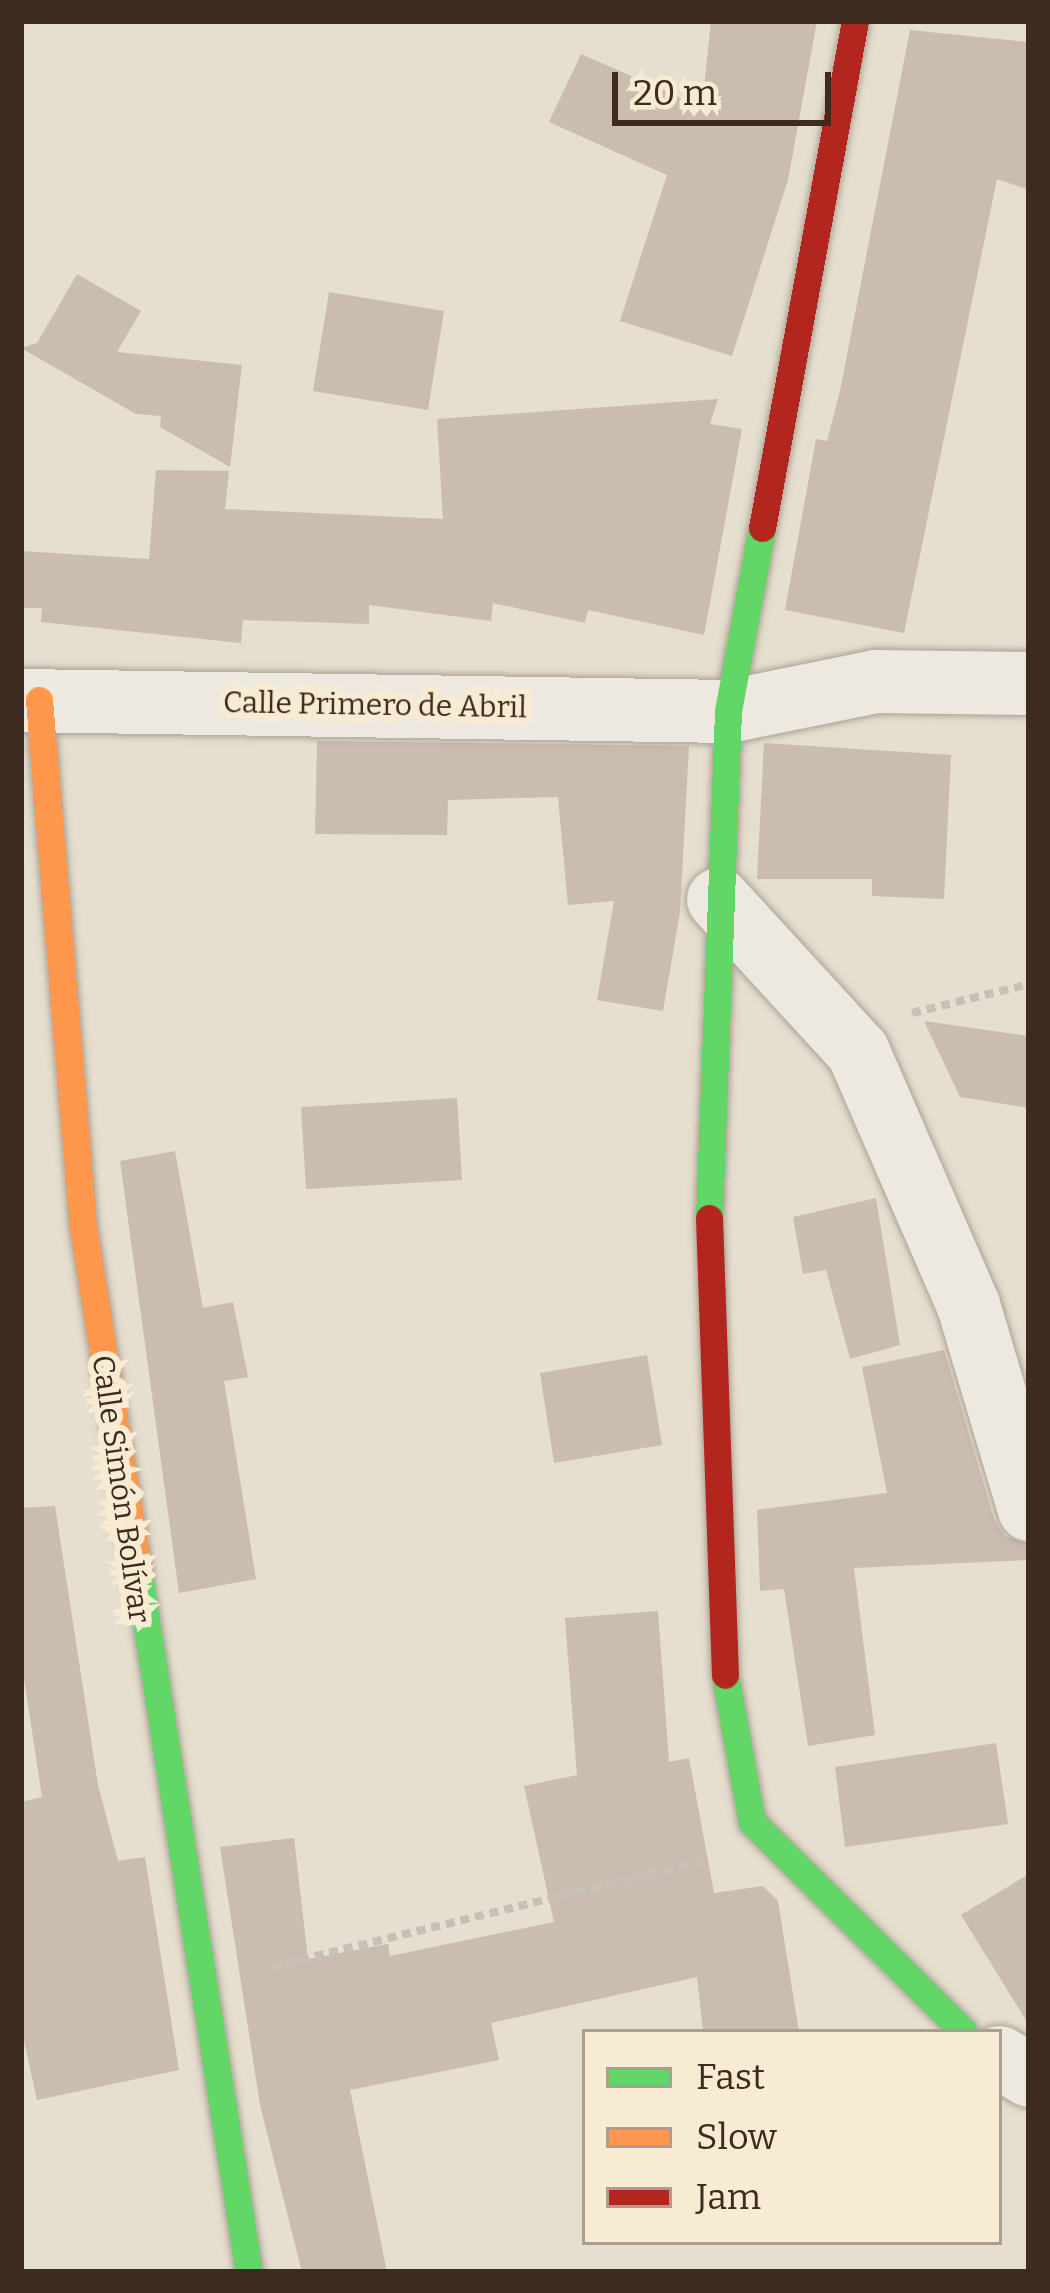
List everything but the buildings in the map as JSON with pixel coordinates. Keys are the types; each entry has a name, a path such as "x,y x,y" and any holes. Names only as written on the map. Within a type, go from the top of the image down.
{"street":[{"path":"855,21 728,711 706,1135 726,1698 752,1822 961,2029"},
{"name":"Calle Primero de Abril","path":"30,700 728,711 875,681 1029,683"},
{"name":"Calle Simón Bolívar","path":"30,700 82,1226 249,2272"},
{"path":"718,899 840,1031 914,1168 968,1305 1029,1509"},
{"path":"1002,2058 1029,2075"}],"path":[{"path":"840,1031 1029,984"},
{"path":"200,1984 774,1844"}],"traffic: fast":[{"path":"709,1218 728,711 762,528"},
{"path":"135,1551 249,2272"},
{"path":"725,1675 752,1822 961,2029"}],"traffic: slow":[{"path":"39,700 83,1226 135,1551"}],"traffic: jam":[{"path":"762,528 855,21"},
{"path":"709,1218 725,1675"}]}
